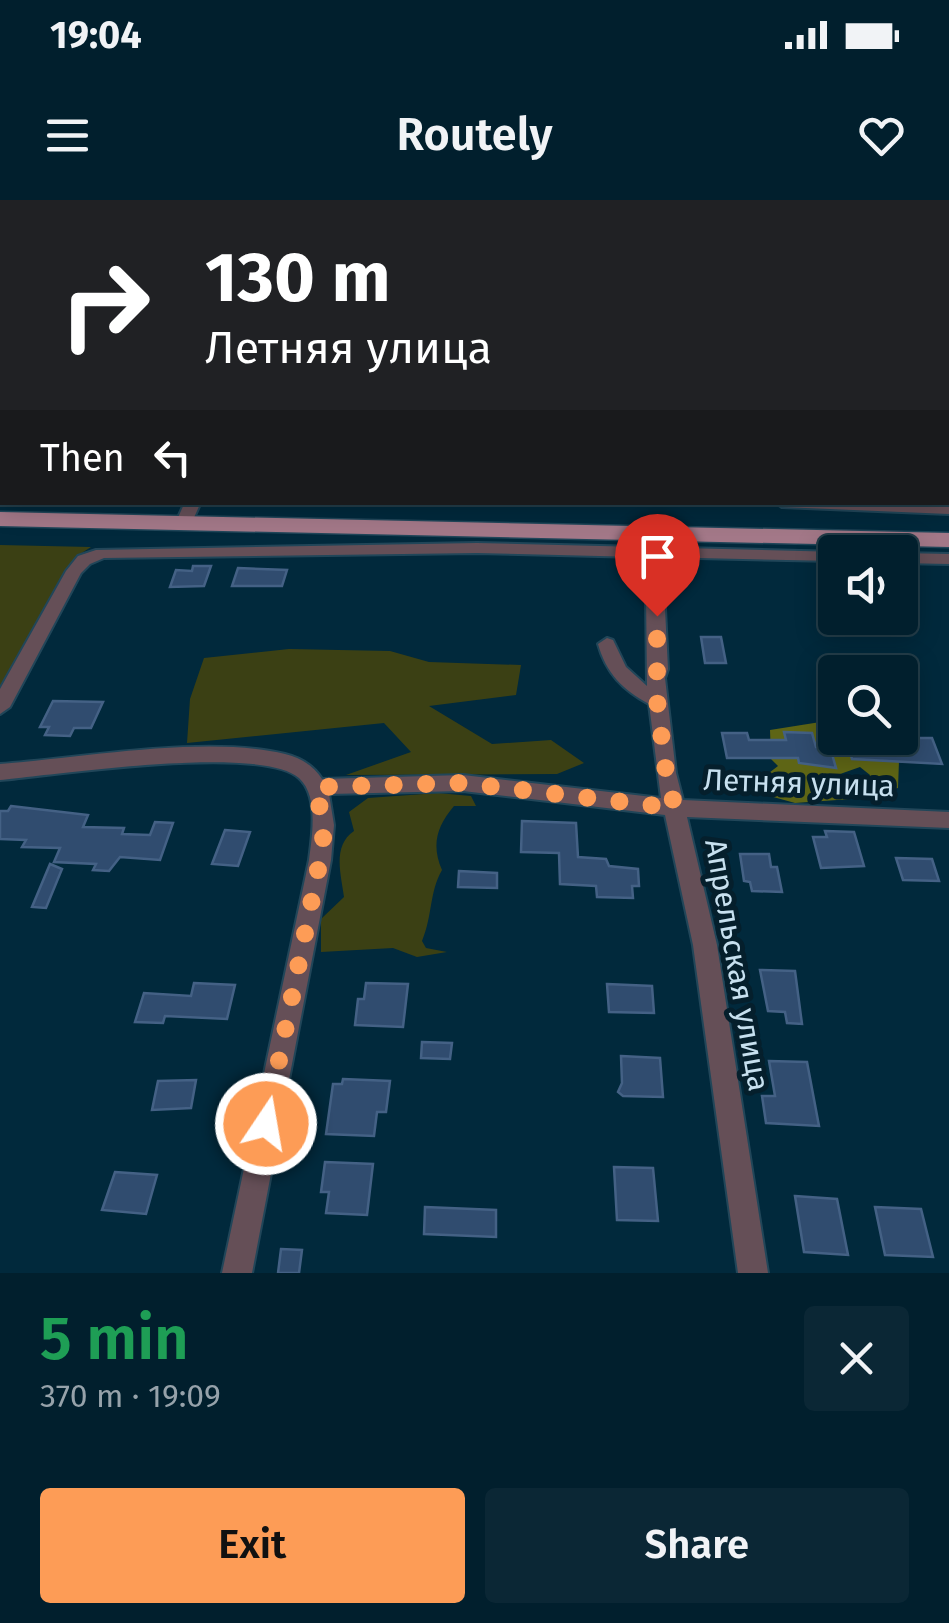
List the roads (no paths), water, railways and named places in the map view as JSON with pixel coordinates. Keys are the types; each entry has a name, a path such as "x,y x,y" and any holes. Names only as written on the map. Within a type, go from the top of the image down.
{"main road":[{"path":"0,519 188,512 949,540"}],"street":[{"path":"854,505 949,509"},
{"path":"0,707 74,572 92,555 476,548 818,556"},
{"name":"Апрельская улица","path":"646,552 655,589 657,700 666,773 705,945 753,1273"},
{"path":"918,558 949,559"},
{"path":"607,644 612,666 632,686 657,700"},
{"path":"0,772 234,755 288,762 304,770 316,787 324,832 320,860 238,1273"},
{"name":"Летняя улица","path":"316,787 463,783 675,808 949,820"}]}
